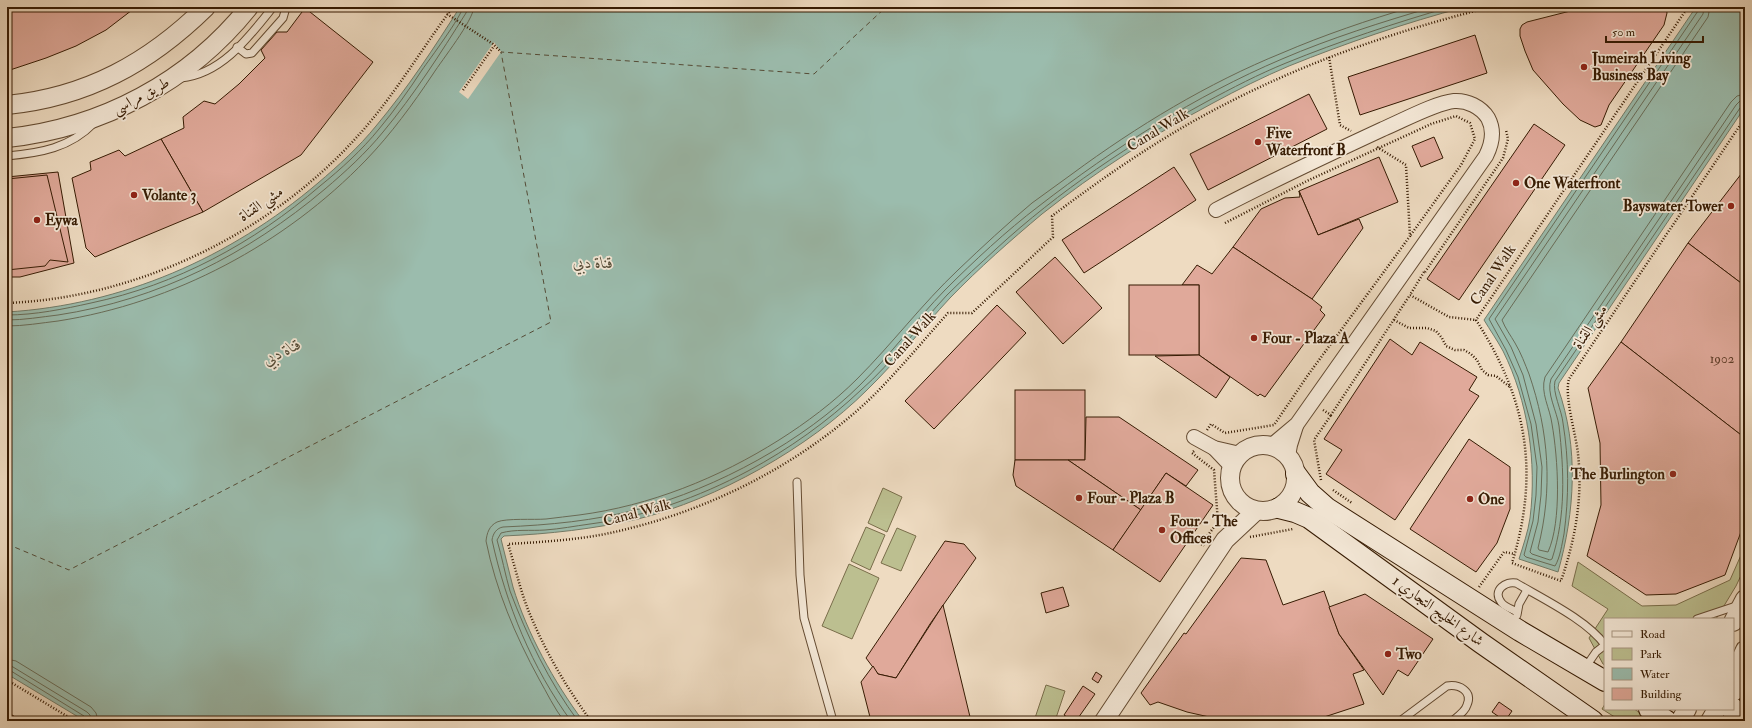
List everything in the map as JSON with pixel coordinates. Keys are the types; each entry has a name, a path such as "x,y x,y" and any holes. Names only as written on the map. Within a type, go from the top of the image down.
{"main road":[{"name":"شارع الخليج التجاري 1","path":"1292,465 1310,493 1326,508 1520,631 1604,680"},
{"name":"شارع الخليج التجاري 1","path":"1279,508 1295,512 1309,518 1594,721"},
{"path":"1734,686 1739,664"},
{"path":"1567,703 1579,721"},
{"path":"1650,710 1667,721"},
{"path":"1733,710 1735,721"}],"street":[{"name":"طريق مراسي","path":"7,105 42,100 66,94 112,76 134,65 154,52 173,38 206,7"},
{"name":"طريق مراسي","path":"7,138 51,131 100,116 150,93 173,79 215,44 235,25 249,7"},
{"path":"1216,210 1300,168 1359,133 1453,101 1465,102 1476,106 1491,125 1492,141 1486,156 1297,424 1293,434 1292,465 1297,482 1291,497 1279,508 1264,512 1248,508 1238,500 1232,491 1230,483 1236,460 1255,446 1271,446 1278,449 1292,465"},
{"path":"1271,446 1297,424"},
{"path":"1194,437 1236,460"},
{"path":"1104,721 1225,540 1233,520 1238,500"},
{"path":"1225,540 1256,511"},
{"path":"1734,620 1744,601"},
{"path":"1680,721 1686,710"},
{"path":"1710,721 1716,710"}],"lane":[{"path":"173,79 196,75 208,71 228,57 273,7"},
{"path":"237,47 246,54 252,53 283,18 285,11 283,7"},
{"path":"7,156 49,151 61,146 82,134 100,116"},
{"path":"797,482 800,575 804,618 833,721"},
{"path":"1517,612 1501,603 1498,592 1505,583 1516,583 1587,626 1604,644"},
{"path":"1520,631 1517,620 1518,604 1527,590"},
{"path":"1700,618 1744,601"},
{"path":"1584,669 1596,652 1604,646"},
{"path":"1400,721 1447,686 1454,685 1461,687 1466,692 1468,699 1467,706 1463,712 1452,721"}],"path":[{"name":"مشي القناة","path":"7,303 63,297 107,287 150,274 192,257 263,217 296,193 327,167 356,138 382,108 453,7"},
{"name":"Canal Walk","path":"591,721 560,675 541,640 528,610 508,544 577,538 642,525 705,504 776,468 821,439 872,397 948,313 972,313 1053,237 1052,216 1134,157 1192,122 1265,84 1329,57 1417,27 1491,7"},
{"name":"Canal Walk","path":"1515,554 1523,522 1527,480 1524,437 1520,416 1512,389 1498,357 1476,320 1688,7"},
{"path":"447,14 494,45 501,52"},
{"path":"463,90 494,45"},
{"path":"1329,57 1340,125 1359,133 1378,148 1406,165 1410,236"},
{"path":"1225,223 1307,181 1431,124 1456,116 1470,123 1475,139 1461,165 1296,393 1331,415"},
{"name":"مشي القناة","path":"1515,554 1512,563 1561,581 1576,529 1579,493 1578,450 1568,391 1569,379 1745,118"},
{"path":"1322,482 1314,440 1424,272 1503,158 1508,139 1506,127"},
{"path":"1342,133 1349,130 1359,133"},
{"path":"1300,168 1307,181"},
{"path":"1397,254 1424,272"},
{"path":"1410,295 1449,317 1476,320"},
{"path":"1394,320 1409,328 1427,328 1436,331 1446,346 1454,350 1464,350 1471,354 1477,360 1482,370 1488,375 1496,376 1512,389"},
{"path":"1328,487 1354,505"},
{"path":"1504,552 1515,554"},
{"path":"7,680 75,721"}],"green space":[{"path":"883,488 902,497 887,532 868,523"},
{"path":"866,527 885,535 870,570 851,561"},
{"path":"897,528 916,536 901,571 881,563"},
{"path":"1745,546 1745,567 1736,586 1717,618 1604,618 1604,664 1589,638 1608,609 1572,586 1578,562 1642,606 1676,605 1730,580"},
{"path":"849,564 879,578 852,639 822,626"},
{"path":"1046,685 1065,691 1055,721 1044,721 1035,718"},
{"path":"1604,706 1604,710 1636,710 1650,719 1648,721 1621,721 1602,709"}],"water":[{"name":"قناة دبي","path":"460,7 1465,7 1376,34 1332,49 1279,70 1241,88 1191,115 1125,155 1062,198 995,254 950,298 889,368 844,411 818,432 760,469 699,499 638,519 605,526 538,534 504,536 501,539 513,587 526,622 542,657 583,721 85,721 7,674 7,312 50,308 133,288 173,273 211,255 248,234 284,210 341,163 363,141 409,83"},
{"path":"1696,7 1745,7 1745,107 1559,383 1558,388 1565,410 1569,433 1572,456 1572,480 1568,526 1558,572 1519,559 1529,523 1532,497 1531,454 1528,432 1519,390 1512,370 1503,351 1484,320"}],"pier":[{"path":"494,42 501,52 468,99 459,92"}],"building":[{"path":"7,7 136,7 106,30 76,46 7,71"},
{"name":"Jumeirah Living Business Bay","path":"1586,7 1666,7 1667,13 1664,25 1609,105 1601,125 1595,127 1580,120 1563,104 1533,70 1520,36 1520,29 1522,25 1527,22"},
{"path":"305,8 373,62 301,155 203,212 161,139 184,128 183,117 204,101 215,104 239,84 265,58 261,50 277,32 287,32"},
{"path":"1475,35 1487,73 1360,115 1348,77"},
{"name":"Five Waterfront B","path":"1309,94 1327,129 1208,190 1190,154"},
{"name":"One Waterfront","path":"1534,124 1565,145 1459,300 1427,279"},
{"path":"1434,137 1443,158 1421,167 1412,146"},
{"name":"Volante 3","path":"161,139 203,212 95,257 86,248 72,178 91,170 90,162 119,150 125,156"},
{"path":"1379,157 1398,202 1318,235 1299,191"},
{"path":"1174,167 1196,200 1084,273 1062,240"},
{"name":"Bayswater Tower","path":"1745,169 1745,286 1688,243"},
{"name":"Eywa","path":"58,172 74,263 20,277 7,277 7,177"},
{"name":"Eywa","path":"47,175 68,262 50,260 45,266 7,270 7,179"},
{"path":"1299,191 1318,235 1359,219 1363,228 1312,299 1233,247 1261,209 1285,198 1300,197"},
{"path":"1688,243 1745,286 1745,438 1621,342"},
{"name":"Four - Plaza A","path":"1233,247 1312,299 1322,307 1320,310 1325,315 1265,397 1260,394 1258,396 1199,355 1199,285 1182,285 1197,265 1212,274"},
{"path":"1055,257 1102,308 1063,344 1016,292"},
{"path":"1129,285 1199,285 1199,355 1129,355"},
{"path":"997,305 1026,333 934,429 905,401"},
{"path":"1390,339 1412,355 1420,342 1477,377 1469,390 1479,396 1395,520 1326,474 1342,450 1324,439"},
{"name":"The Burlington","path":"1621,342 1745,438 1745,521 1725,575 1676,594 1646,595 1587,556 1601,505 1600,443 1588,388"},
{"path":"1199,355 1230,377 1216,398 1155,356"},
{"path":"1015,390 1085,390 1085,460 1015,460"},
{"path":"1086,417 1119,417 1198,470 1186,486 1166,473 1141,510 1068,460 1085,460"},
{"name":"One","path":"1469,439 1510,467 1510,509 1497,543 1476,572 1410,529"},
{"name":"Four - Plaza B","path":"1015,460 1068,460 1141,510 1113,550 1016,486 1013,475"},
{"name":"Four - The Offices","path":"1166,473 1213,505 1160,582 1113,550"},
{"path":"945,541 964,544 976,558 930,624 896,678 878,674 866,658"},
{"path":"1241,558 1266,560 1283,605 1324,591 1339,634 1364,670 1353,674 1364,704 1312,721 1227,721 1187,712 1158,702 1150,705 1141,693"},
{"path":"1063,587 1069,606 1046,613 1041,593"},
{"name":"Two","path":"1365,594 1433,639 1408,676 1398,670 1383,695 1339,634 1329,607"},
{"path":"943,605 971,721 871,721 861,682 873,666 878,674 896,678"},
{"path":"1096,672 1102,676 1098,683 1092,679"},
{"path":"1083,686 1095,694 1076,721 1073,721 1064,715"},
{"path":"1499,702 1512,711 1505,721 1492,712"},
{"path":"7,712 22,721 7,721"}],"ferry route":[{"path":"7,544 69,570 551,322 501,52 814,74 886,7"}],"place":[{"name":"Jumeirah Living Business Bay","path":"1584,67"},
{"name":"Five Waterfront B","path":"1258,142"},
{"name":"One Waterfront","path":"1516,183"},
{"name":"Volante 3","path":"134,195"},
{"name":"Bayswater Tower","path":"1731,206"},
{"name":"Eywa","path":"37,220"},
{"name":"Four - Plaza A","path":"1254,338"},
{"name":"The Burlington","path":"1673,474"},
{"name":"Four - Plaza B","path":"1079,498"},
{"name":"One","path":"1470,499"},
{"name":"Four - The Offices","path":"1162,530"},
{"name":"Two","path":"1388,654"}]}
